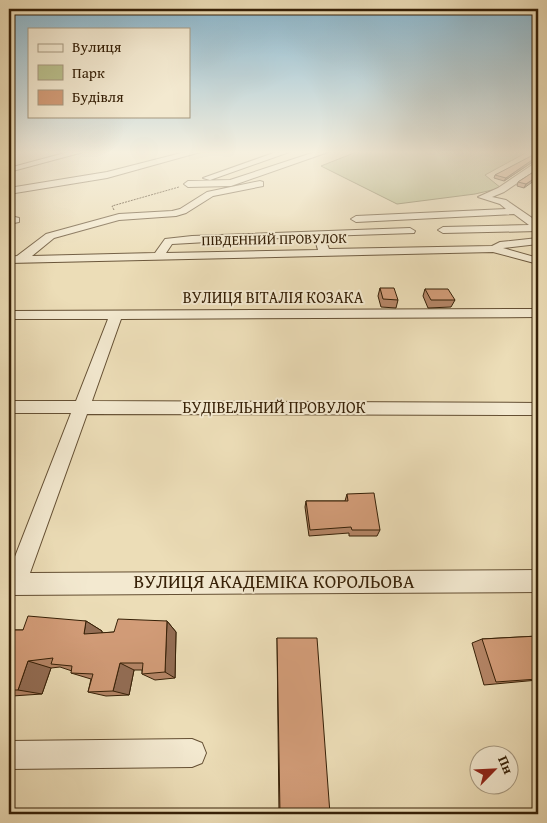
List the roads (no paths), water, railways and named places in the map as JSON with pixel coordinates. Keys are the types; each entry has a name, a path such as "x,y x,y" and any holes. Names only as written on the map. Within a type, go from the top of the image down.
{"street":[{"path":"21,259 50,236 119,217 173,214 183,211 210,194 233,189"},
{"path":"502,189 483,197 503,202 538,227"},
{"path":"356,219 516,211"},
{"path":"443,230 538,227"},
{"path":"159,256 169,242 192,239 410,231"},
{"path":"318,233 325,252"},
{"path":"494,249 500,245 538,242"},
{"name":"ПІВДЕННИЙ ПРОВУЛОК","path":"9,260 494,249 519,258 538,261"},
{"name":"ВУЛИЦЯ ВІТАЛІЯ КОЗАКА","path":"9,315 538,313"},
{"path":"12,584 116,315"},
{"name":"БУДІВЕЛЬНИЙ ПРОВУЛОК","path":"9,407 538,409"},
{"name":"ВУЛИЦЯ АКАДЕМІКА КОРОЛЬОВА","path":"12,584 433,580 538,581"},
{"path":"9,755 192,753"}]}
